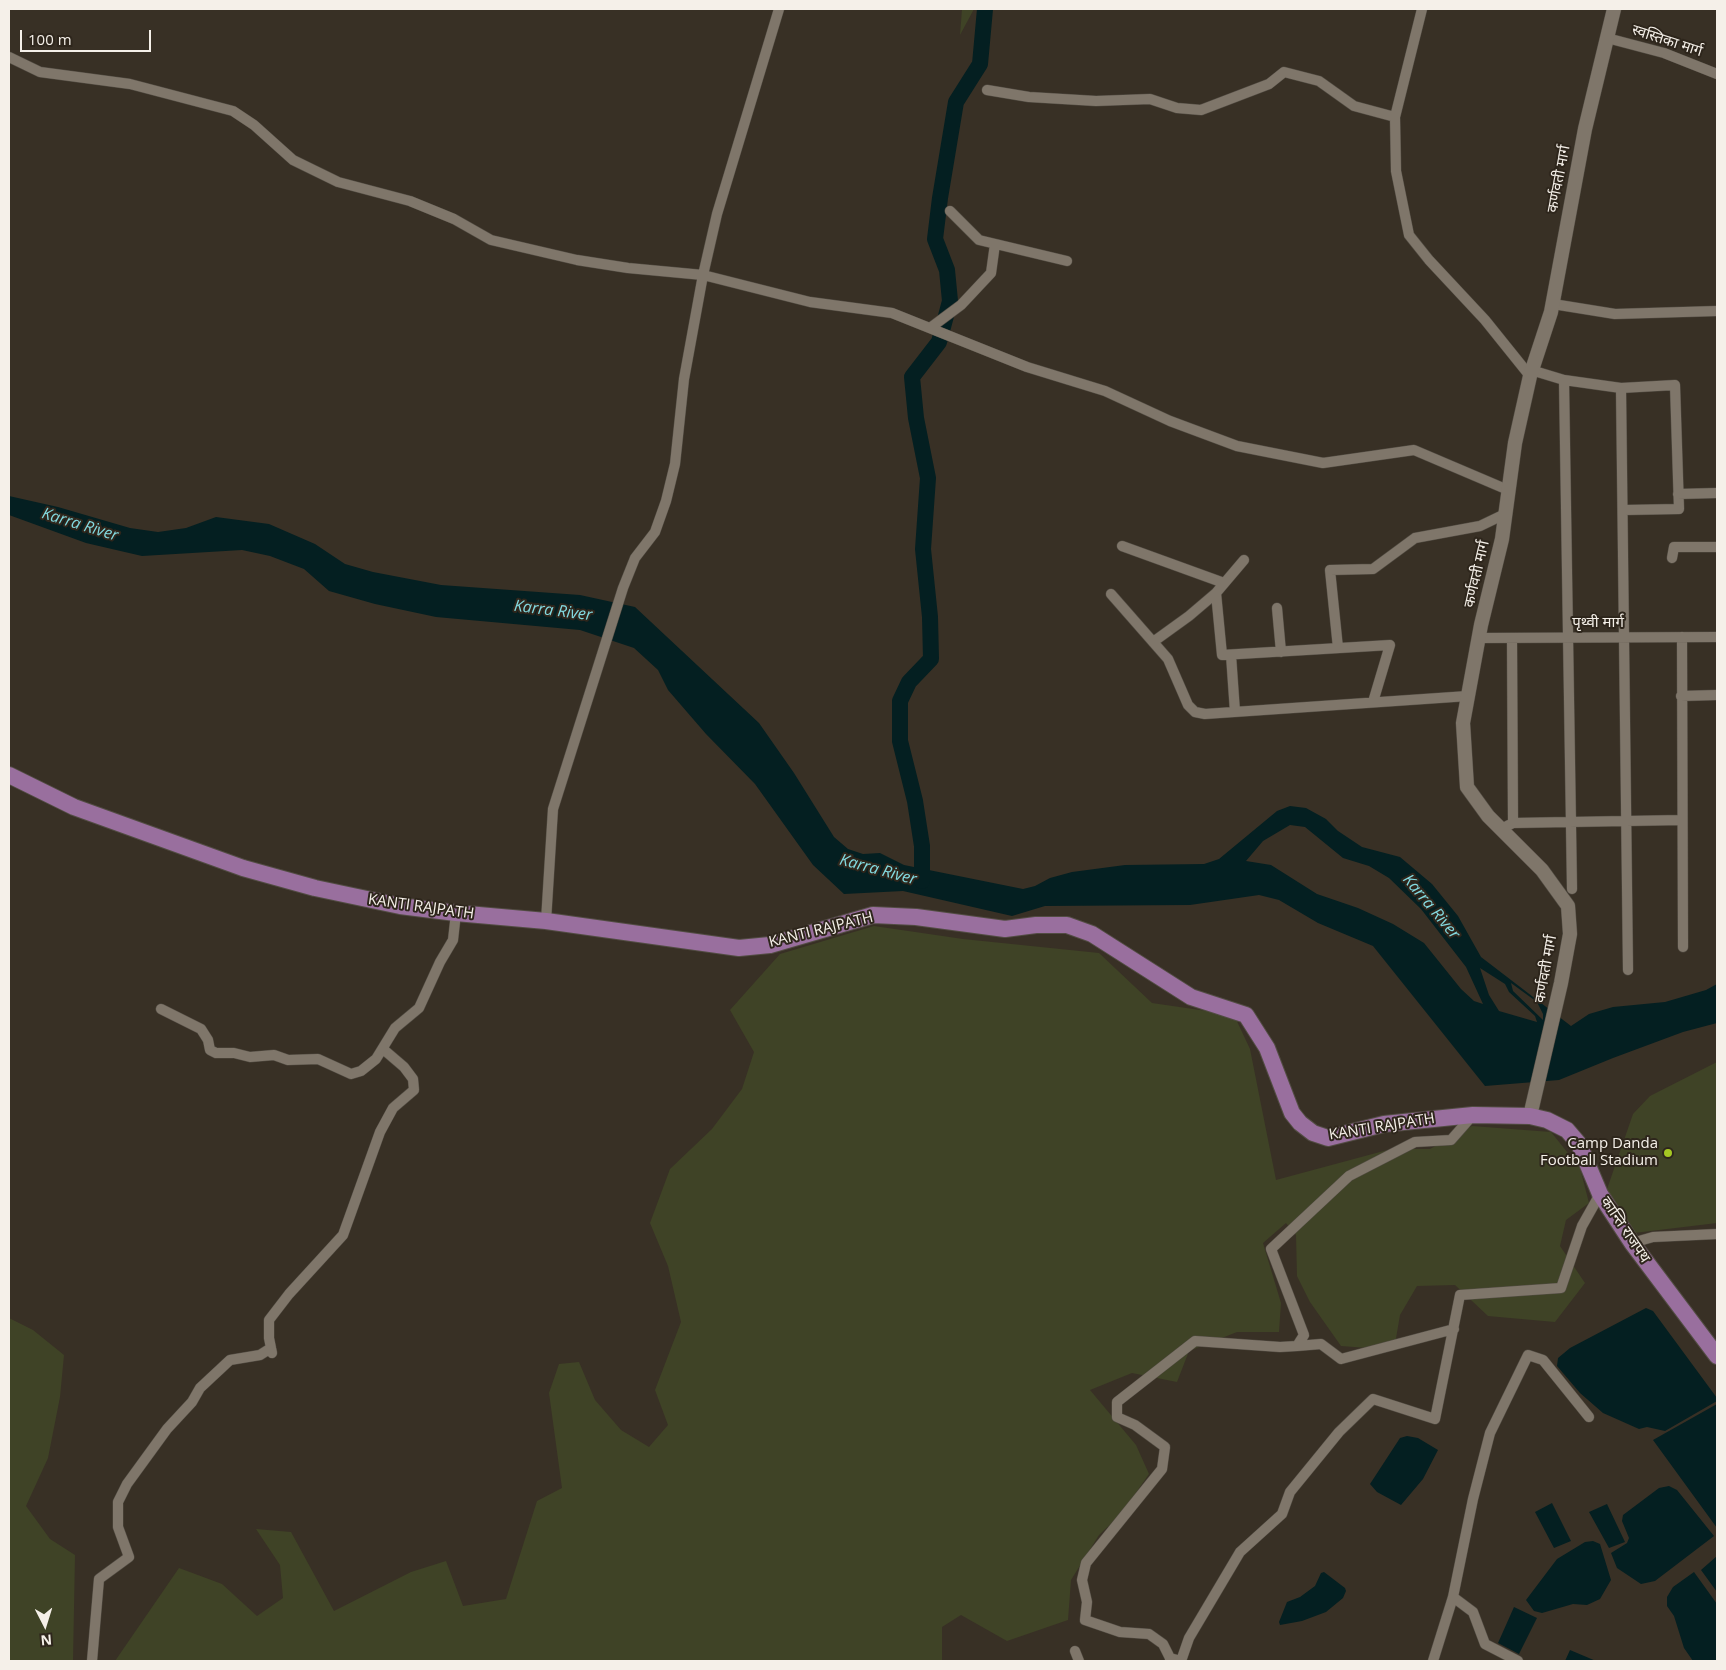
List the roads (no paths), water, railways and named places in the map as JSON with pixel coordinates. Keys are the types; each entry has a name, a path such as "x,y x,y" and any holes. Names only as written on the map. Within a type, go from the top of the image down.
{"main road":[{"name":"कर्णवती मार्ग","path":"1530,1116 1561,983 1570,934 1568,906 1507,826 1488,816 1467,787 1463,723 1479,638 1502,539 1508,490 1530,373 1552,304 1585,129 1614,9"},
{"name":"KANTI RAJPATH","path":"9,775 74,807 243,868 315,888 400,906 456,914 546,921 739,948 770,945 873,915 916,917 1005,929 1036,925 1067,925 1092,934 1191,998 1246,1015 1267,1048 1292,1113 1300,1123 1313,1133 1328,1138 1384,1124 1473,1115 1530,1116"},
{"name":"कान्ति राजपथ","path":"1530,1116 1547,1120 1567,1130 1578,1144 1600,1194 1632,1243 1717,1356"}],"street":[{"path":"546,921 553,809 623,588 635,558 655,532 666,501 675,464 684,379 703,274 717,214 779,9"},
{"path":"1422,9 1395,117 1396,170 1409,235 1530,373 1621,388 1675,385 1679,509 1624,510"},
{"name":"स्वस्तिका मार्ग","path":"1607,38 1664,53 1717,74"},
{"path":"9,57 40,72 130,84 234,110 293,160 338,182 410,201 454,219 491,240 577,260 628,268 703,274 810,302 892,313 1027,367 1105,391 1170,421 1237,446 1323,463 1414,450 1508,490"},
{"path":"987,90 1029,97 1096,101 1150,100 1177,108 1201,110 1269,84 1284,72 1319,81 1354,106 1395,117"},
{"path":"950,211 978,240 1066,261"},
{"path":"932,329 962,305 991,273 995,244"},
{"path":"1552,304 1615,314 1717,311"},
{"path":"1564,380 1572,889"},
{"path":"1621,388 1626,637 1628,970"},
{"path":"1678,494 1717,492"},
{"path":"1338,648 1330,570 1373,569 1415,538 1480,526 1505,514"},
{"path":"1122,546 1224,583"},
{"path":"1672,558 1674,547 1717,547"},
{"path":"1153,642 1190,616 1216,593 1244,560"},
{"path":"1216,593 1222,655 1390,645 1373,702"},
{"path":"1111,594 1168,659 1188,705 1195,712 1236,712 1468,696"},
{"path":"1277,608 1281,652"},
{"path":"1682,637 1683,947"},
{"name":"पृथ्वी मार्ग","path":"1479,638 1717,637"},
{"path":"1512,638 1507,826 1571,822 1682,820"},
{"path":"1231,655 1236,712"},
{"path":"1681,696 1717,695"},
{"path":"161,1009 201,1029 208,1040 210,1050 216,1054 234,1053 250,1057 274,1055 288,1060 318,1058 351,1074 361,1071 376,1059 396,1028 419,1008 440,962 453,940 456,914"},
{"path":"92,1661 99,1579 129,1557 118,1527 118,1502 127,1484 167,1428 192,1402 200,1388 230,1360 272,1351 269,1320 289,1294 342,1235 380,1132 393,1108 414,1090 414,1079 404,1067 383,1049"},
{"path":"1297,1346 1304,1335 1271,1249 1349,1176 1415,1142 1451,1140 1473,1115"},
{"path":"1454,1329 1341,1360 1321,1344 1280,1348 1195,1341 1117,1402 1117,1417 1135,1425 1166,1447 1162,1469 1086,1563 1082,1580 1087,1602 1086,1620 1120,1632 1149,1634 1163,1644 1170,1660 1181,1661 1190,1638 1240,1552 1282,1514 1290,1492 1339,1432 1373,1398 1435,1418 1454,1329 1460,1295 1561,1288 1582,1226 1600,1194"},
{"path":"1632,1243 1653,1236 1717,1234"},
{"path":"1434,1661 1454,1597 1473,1499 1490,1433 1528,1355 1543,1360 1589,1417"},
{"path":"1454,1597 1473,1612 1485,1644 1518,1661"},
{"path":"1075,1651 1079,1661"}],"water":[{"name":"Karra River","path":"9,496 58,507 130,528 158,532 186,528 216,517 269,524 315,544 345,564 373,572 441,585 580,595 635,607 759,723 794,773 834,837 848,849 863,854 880,853 904,865 1023,889 1035,886 1050,878 1072,872 1125,865 1204,864 1219,859 1277,811 1290,806 1306,808 1326,819 1338,831 1362,847 1400,857 1432,884 1458,916 1481,957 1571,1026 1589,1014 1613,1007 1665,1002 1706,990 1717,984 1717,1023 1683,1032 1559,1080 1485,1086 1373,946 1318,923 1279,900 1259,895 1190,905 1045,906 1012,916 903,891 844,894 813,865 755,784 706,734 668,690 658,670 634,648 580,630 436,617 375,604 329,591 304,569 270,556 242,550 142,556 86,543 9,515","holes":["1290,825 1305,827 1343,858 1369,866 1389,878 1421,909 1466,967 1483,1004 1474,1001 1461,989 1424,943 1393,924 1358,908 1317,894 1271,865 1246,861 1263,841","1480,968 1505,984 1509,992 1535,1016 1537,1022 1499,1011 1489,995","1511,983 1537,1002 1543,1014 1543,1020 1513,991"]},
{"path":"1646,1308 1653,1311 1717,1398 1717,1401 1665,1431 1647,1427 1639,1429 1603,1413 1580,1393 1557,1366 1558,1358 1570,1348"},
{"path":"1717,1404 1717,1528 1653,1440"},
{"path":"1407,1436 1418,1438 1438,1450 1423,1479 1401,1505 1377,1492 1370,1484 1400,1438"},
{"path":"1669,1486 1677,1490 1714,1536 1655,1581 1641,1584 1617,1568 1611,1553 1627,1543 1629,1538 1622,1521 1623,1515 1659,1488"},
{"path":"1552,1503 1571,1541 1554,1548 1535,1512"},
{"path":"1607,1504 1625,1542 1609,1548 1589,1512"},
{"path":"1593,1541 1600,1544 1611,1580 1600,1599 1587,1605 1573,1604 1542,1613 1534,1611 1526,1600 1557,1559 1585,1542"},
{"path":"1717,1556 1717,1592 1701,1570"},
{"path":"1324,1572 1345,1588 1346,1591 1343,1598 1326,1612 1302,1621 1280,1625 1279,1622 1287,1602 1300,1597 1315,1586 1321,1573"},
{"path":"1694,1572 1717,1604 1717,1661 1693,1661 1684,1648 1674,1616 1667,1606 1667,1597 1673,1587"},
{"path":"1514,1607 1537,1618 1519,1654 1498,1643"},
{"path":"1570,1650 1596,1661 1565,1661"}],"waterway":[{"name":"Karra River","path":"922,881 922,846 915,801 900,741 900,701 909,682 931,659 930,617 923,549 928,478 916,418 912,377 939,342 950,301 947,270 935,239 956,102 980,64 985,9"}],"place":[{"name":"Camp Danda Football Stadium","path":"1668,1153"}]}
